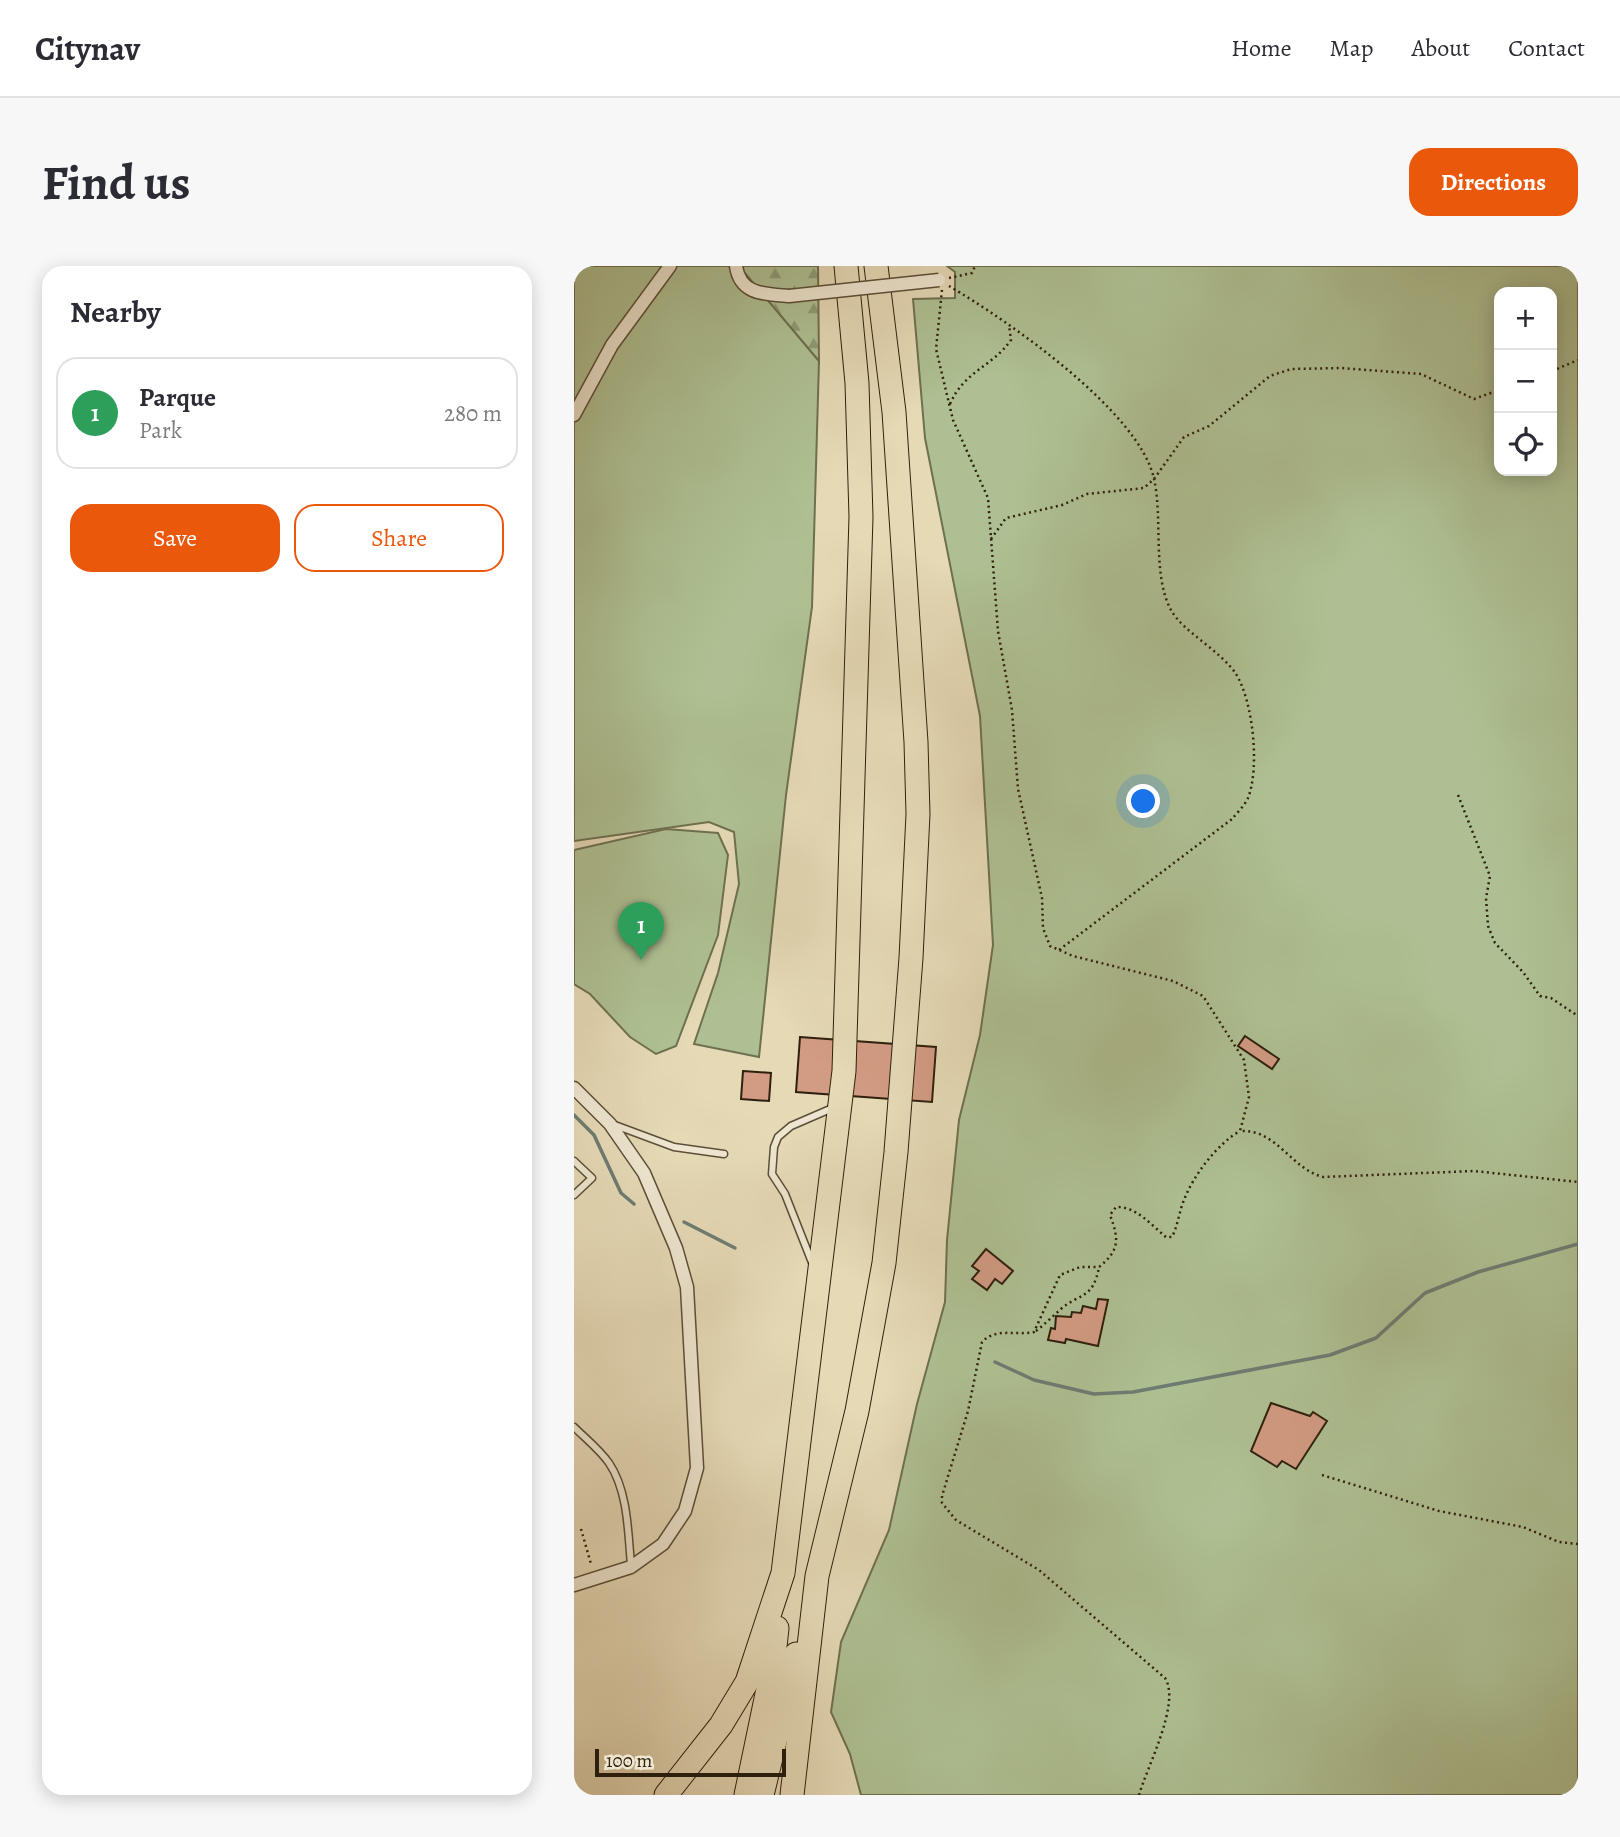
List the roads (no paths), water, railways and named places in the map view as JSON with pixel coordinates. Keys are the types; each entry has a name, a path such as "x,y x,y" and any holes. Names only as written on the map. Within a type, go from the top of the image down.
{"highway":[{"path":"746,1795 773,1665 844,1071 861,517 857,383 846,266"},
{"path":"762,1795 866,1369 884,1263 896,1152 917,851 916,742 907,573 894,412 876,266"},
{"path":"666,1795 721,1725 747,1682 783,1573"},
{"path":"792,1795 817,1576"}],"street":[{"path":"574,415 612,345 670,266"},
{"path":"736,266 743,283 752,292 789,296 939,280"},
{"path":"574,1088 610,1124 644,1172 676,1248 687,1287 697,1468 685,1511 663,1544 631,1567 574,1585"}],"lane":[{"path":"819,1281 785,1194 772,1174 774,1147 778,1137 791,1126 840,1105"},
{"path":"610,1124 674,1147 724,1154"},
{"path":"574,1161 592,1178 574,1195"},
{"path":"574,1427 615,1472 626,1510 631,1567"}],"waterway":[{"path":"574,1115 594,1135 621,1193 634,1204"},
{"path":"684,1222 735,1248"},
{"path":"995,1362 1034,1380 1094,1394 1133,1392 1330,1355 1376,1338 1425,1293 1478,1272 1578,1244"}],"place":[{"name":"Parque","path":"641,960"}]}
